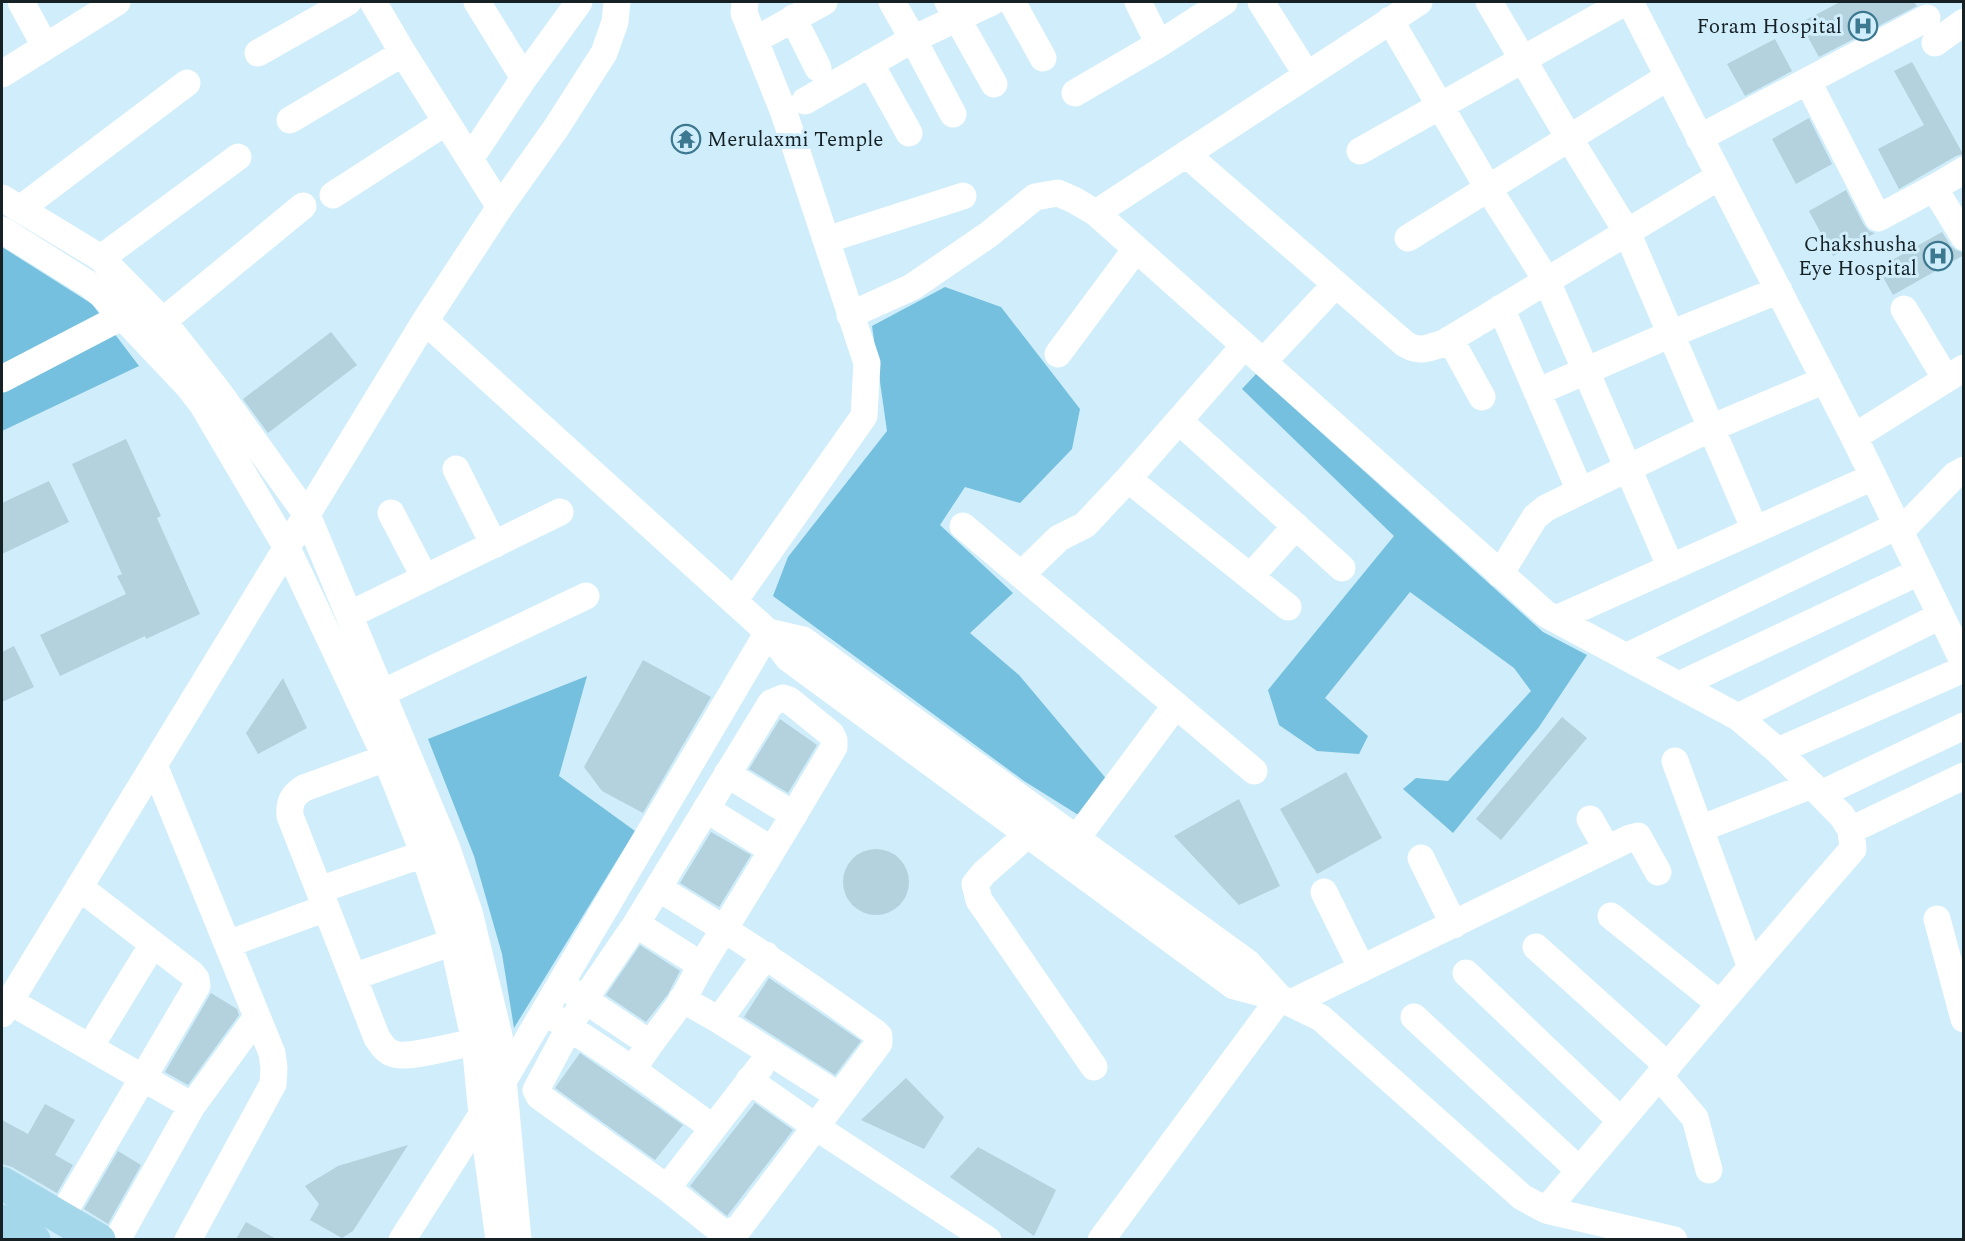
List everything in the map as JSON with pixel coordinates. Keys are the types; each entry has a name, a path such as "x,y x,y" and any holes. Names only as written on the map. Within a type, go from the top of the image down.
{"main road":[{"path":"2,1183 99,1239"},
{"path":"2,1221 34,1239"}],"street":[{"path":"21,2 45,46"},
{"path":"2,74 117,2"},
{"path":"258,53 348,2"},
{"path":"373,2 500,207"},
{"path":"477,2 524,78"},
{"path":"470,159 524,78 579,2"},
{"path":"192,1106 90,1047 4,1008 425,321 604,53 615,22 617,2"},
{"path":"755,40 824,2"},
{"path":"892,2 953,114"},
{"path":"804,101 912,39 952,9 992,2"},
{"path":"1012,2 1043,58"},
{"path":"1137,2 1159,44"},
{"path":"1075,93 1159,44 1224,2"},
{"path":"1261,2 1306,75"},
{"path":"1096,213 1419,2"},
{"path":"1489,2 1626,232 1755,530"},
{"path":"1360,151 1625,2"},
{"path":"1630,2 1854,437 1964,663"},
{"path":"734,601 864,416 867,363 784,113 755,40 752,5"},
{"path":"952,9 994,84"},
{"path":"793,18 818,68"},
{"path":"1390,20 1488,188 1546,281 1671,568"},
{"path":"1699,138 1808,82 1931,30 1964,22"},
{"path":"290,120 403,53"},
{"path":"870,63 909,133"},
{"path":"1407,238 1668,77"},
{"path":"1808,82 1878,218 1964,170"},
{"path":"187,83 11,204 101,258 163,321 218,392 307,515 446,846 470,912 499,1036 518,1239"},
{"path":"333,195 446,122"},
{"path":"1186,154 1405,344 1414,349 1425,349 1450,339 1720,176"},
{"path":"101,258 238,157"},
{"path":"1934,188 1957,227"},
{"path":"850,315 912,287 988,235 1035,197 1058,193 1074,200 1096,213 1546,614 1738,717 1778,750 1842,816 1851,830 1853,849 1750,966 1546,1210"},
{"path":"826,240 963,196"},
{"path":"163,321 303,206"},
{"path":"2,230 90,285 123,316 188,386 202,404 287,548 386,758 424,854 453,942 475,1042 482,1115 499,1239"},
{"path":"1059,354 1136,249"},
{"path":"1021,575 1059,538 1084,525 1179,421 1336,284"},
{"path":"1537,392 1779,290"},
{"path":"1501,308 1580,491"},
{"path":"1854,437 1955,374 1904,309"},
{"path":"2,379 123,316"},
{"path":"425,321 768,632 788,658 1234,986 1285,1000 1321,1018 1522,1197 1546,1210 1674,1239"},
{"path":"1450,339 1482,397"},
{"path":"1500,574 1535,518 1546,508 1711,428 1825,380"},
{"path":"1179,421 1342,568"},
{"path":"456,469 494,545"},
{"path":"1626,657 1898,529 1964,470"},
{"path":"1556,619 1873,477"},
{"path":"1128,479 1288,607"},
{"path":"349,615 560,512"},
{"path":"390,513 425,578"},
{"path":"963,525 1254,771"},
{"path":"1251,576 1296,526"},
{"path":"1679,685 1919,572"},
{"path":"382,693 585,596"},
{"path":"1738,717 1940,616"},
{"path":"768,632 803,640 1248,963 1285,1000"},
{"path":"402,1239 502,1083 768,632"},
{"path":"1778,750 1964,669"},
{"path":"633,1070 649,1043 682,999 701,965 725,928 794,815 834,747 834,740 825,728 789,700 783,698 771,703 636,924 584,1000 537,1086 537,1094 667,1188 721,1231 733,1232 739,1228 879,1043 879,1036 766,955 725,928 658,888"},
{"path":"1076,838 1176,705"},
{"path":"1700,829 1816,789 1964,726"},
{"path":"386,758 304,788 293,795 289,804 290,816 377,1038 385,1050 396,1055 408,1055 475,1042"},
{"path":"1675,761 1750,966"},
{"path":"154,765 272,1053 274,1068 273,1084 188,1239"},
{"path":"727,774 794,815"},
{"path":"1851,830 1964,776"},
{"path":"706,809 772,850"},
{"path":"1590,819 1607,849"},
{"path":"1028,834 984,873 975,884 979,900 1094,1067"},
{"path":"1101,1239 1285,1000 1362,969 1630,838 1638,836 1658,872"},
{"path":"228,944 424,854"},
{"path":"1421,858 1454,925"},
{"path":"61,1217 197,986 192,974 79,887"},
{"path":"1324,892 1362,969"},
{"path":"1611,916 1720,1004"},
{"path":"1937,919 1964,1019"},
{"path":"636,924 701,965"},
{"path":"353,977 453,942"},
{"path":"90,1047 153,944"},
{"path":"1536,947 1664,1071 1695,1118 1709,1170"},
{"path":"719,1020 766,955"},
{"path":"1466,973 1622,1121"},
{"path":"560,983 649,1043"},
{"path":"682,999 838,1096"},
{"path":"543,1011 633,1070 713,1128"},
{"path":"117,1239 192,1106 257,1017"},
{"path":"1414,1017 1579,1170"},
{"path":"667,1188 771,1053"},
{"path":"749,1080 816,1127 988,1239"}],"shaded area":[{"path":"2,247 92,304 139,366 2,431"},
{"path":"945,287 1001,307 1080,409 1072,449 1020,503 965,487 940,525 1013,593 970,633 1019,675 1109,782 1080,816 1024,781 773,596 788,557 887,431 872,326"},
{"path":"1256,374 1543,632 1587,655 1539,727 1453,833 1403,789 1416,778 1448,781 1531,691 1514,668 1410,592 1325,698 1368,736 1359,754 1317,751 1279,725 1268,690 1394,536 1242,389"},
{"path":"587,676 559,776 635,831 514,1028 502,954 474,856 428,739"}],"building":[{"path":"1840,2 1914,2 1917,6 1819,57 1800,23"},
{"path":"1775,39 1792,71 1745,96 1727,64"},
{"path":"1912,62 1963,154 1899,189 1878,149 1924,125 1894,71"},
{"path":"1809,118 1832,164 1796,184 1772,139"},
{"path":"1846,190 1864,225 1869,231 1875,233 1833,256 1809,211"},
{"path":"1942,232 1951,246 1964,255 1893,295 1878,268"},
{"path":"331,332 357,365 268,433 243,399"},
{"path":"126,439 161,516 157,518 200,614 146,639 145,636 60,676 40,635 126,594 117,576 122,574 72,464"},
{"path":"49,481 69,522 2,554 2,503"},
{"path":"14,646 34,687 2,702 2,652"},
{"path":"643,660 711,697 643,813 602,791 584,767"},
{"path":"283,678 307,728 258,754 246,733"},
{"path":"1562,717 1587,738 1501,840 1476,819"},
{"path":"780,719 817,745 788,793 749,769"},
{"path":"1346,772 1382,838 1317,874 1280,809"},
{"path":"1239,799 1280,886 1239,905 1174,836"},
{"path":"711,832 751,855 719,907 680,883"},
{"path":"869,849 883,849 895,854 904,863 909,882 907,895 900,906 883,915 869,915 857,910 848,901 843,889 843,875 848,863 857,854"},
{"path":"640,945 680,971 668,994 646,1022 606,995"},
{"path":"769,978 861,1041 835,1075 744,1017"},
{"path":"211,993 237,1009 239,1015 188,1085 165,1072"},
{"path":"580,1053 683,1125 655,1160 555,1088"},
{"path":"906,1078 944,1117 924,1149 861,1120"},
{"path":"755,1103 793,1130 727,1216 690,1186"},
{"path":"45,1104 75,1120 55,1155 73,1165 57,1193 12,1167 2,1164 2,1120 28,1134"},
{"path":"408,1145 353,1231 342,1238 310,1220 319,1204 305,1186 338,1166"},
{"path":"978,1147 1056,1190 1034,1236 950,1177"},
{"path":"118,1151 141,1165 108,1224 84,1209"},
{"path":"246,1222 276,1239 236,1239"}],"place":[{"name":"Foram Hospital","path":"1863,26"},
{"name":"Merulaxmi Temple","path":"686,139"},
{"name":"Chakshusha Eye Hospital","path":"1938,256"}]}
